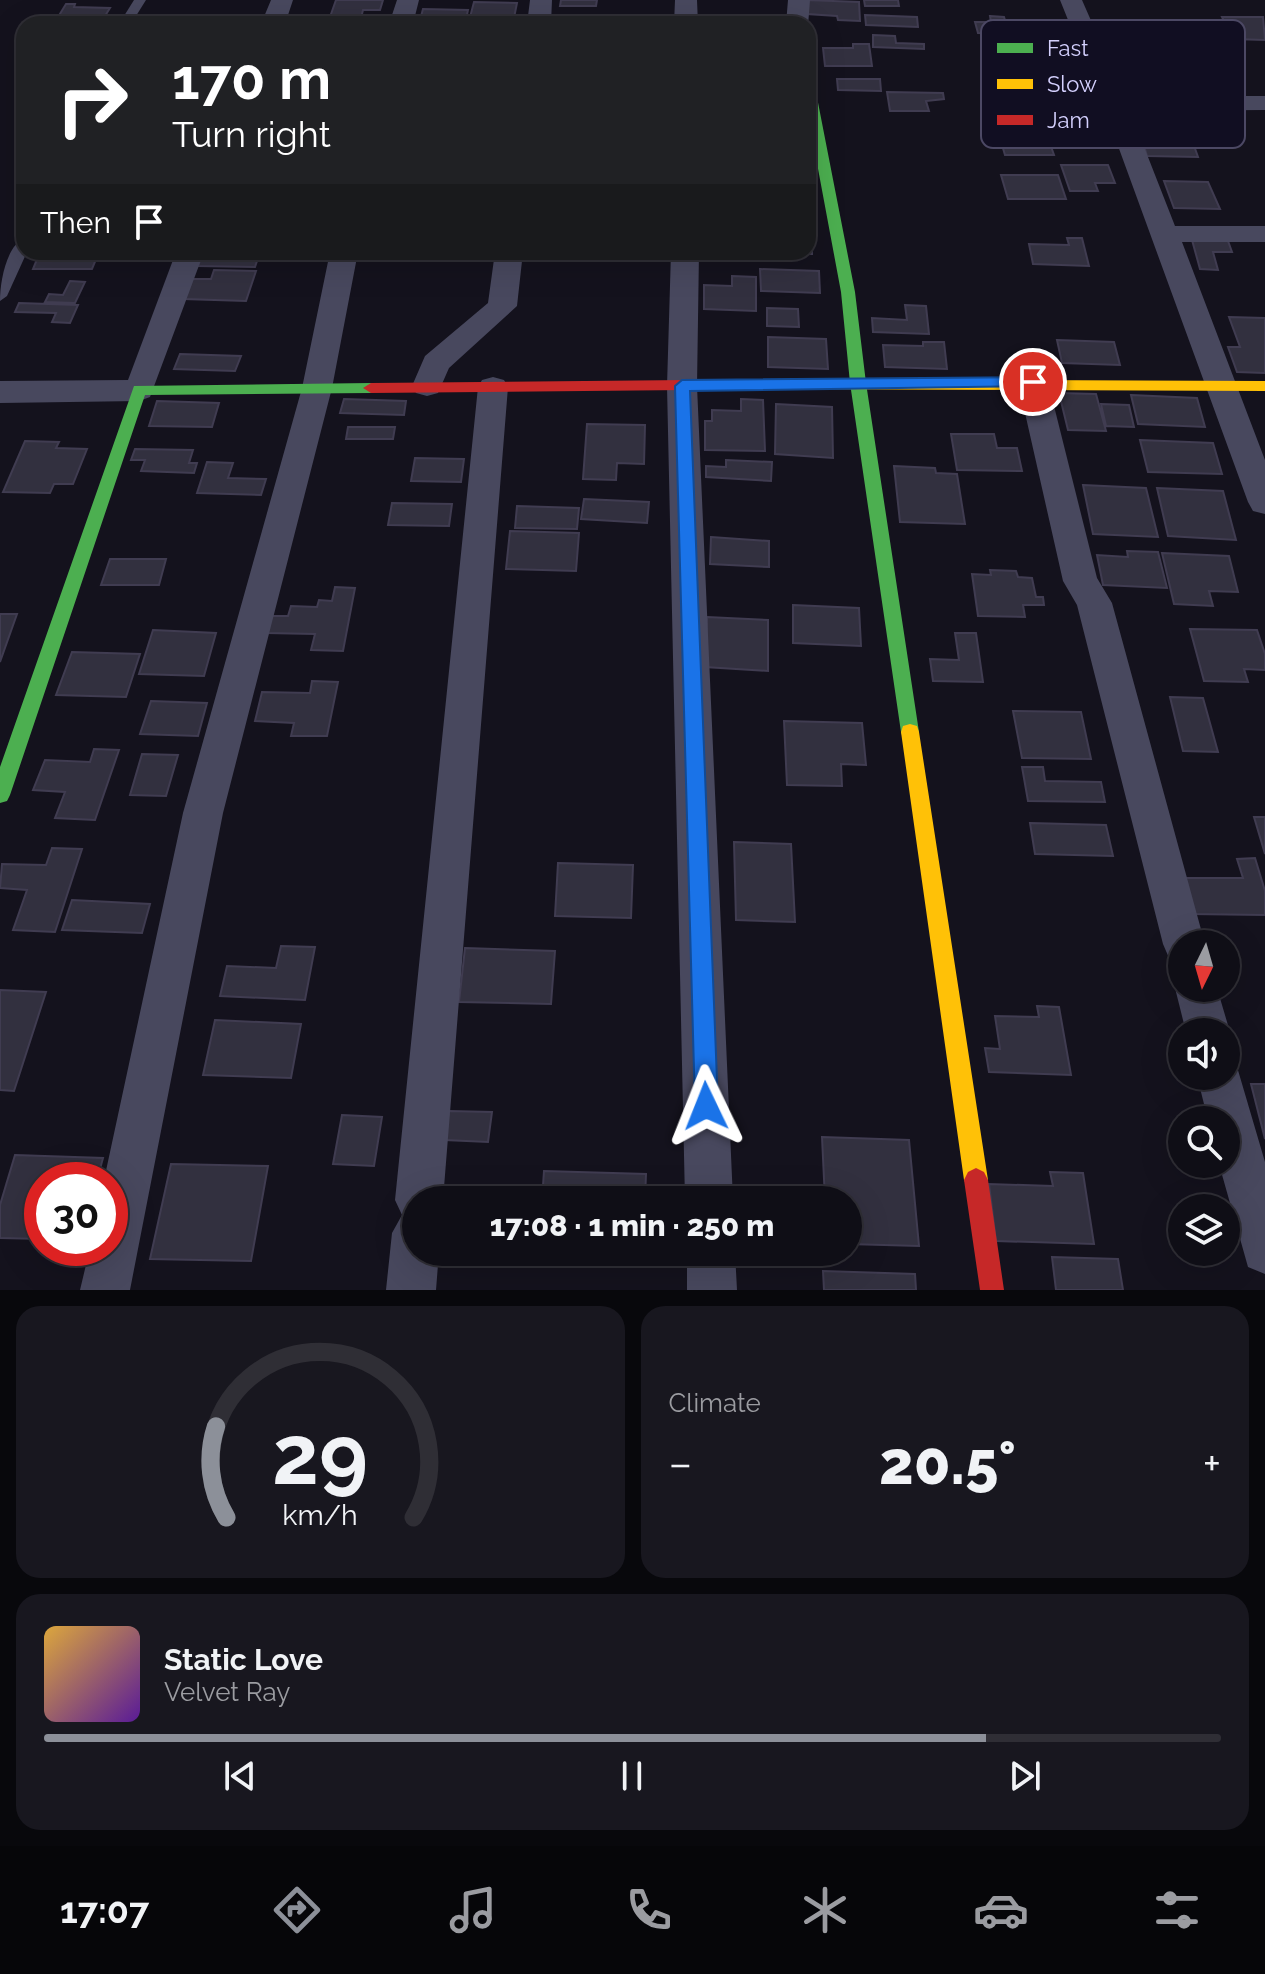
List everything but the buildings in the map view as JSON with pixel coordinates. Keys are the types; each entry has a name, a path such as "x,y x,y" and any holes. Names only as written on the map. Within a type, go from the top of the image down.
{"street":[{"path":"1071,0 1080,20"},
{"path":"1245,103 1265,103"},
{"path":"816,124 848,292 858,383 992,1290"},
{"path":"1134,148 1219,386 1265,502"},
{"path":"1167,234 1265,234"},
{"path":"0,795 139,390 187,260"},
{"path":"105,1290 203,813 317,388 342,260"},
{"path":"427,386 436,363 502,306 508,260"},
{"path":"685,260 682,386 709,1186"},
{"path":"1033,382 1080,581 1094,603 1180,930"},
{"path":"0,392 1033,382 1265,386"},
{"path":"420,1186 493,387"},
{"path":"1223,1090 1265,1250"},
{"path":"411,1290 413,1266"},
{"path":"711,1266 712,1290"}],"lane":[{"path":"0,296 16,260"}],"traffic: fast":[{"path":"816,124 848,292 858,383 910,732"},
{"path":"0,795 139,390 371,388"}],"traffic: slow":[{"path":"780,384 1265,386"},
{"path":"910,732 976,1180"}],"traffic: jam":[{"path":"371,388 780,384"},
{"path":"976,1180 992,1290"}],"route":[{"path":"706,1106 682,386 1033,382"}]}
